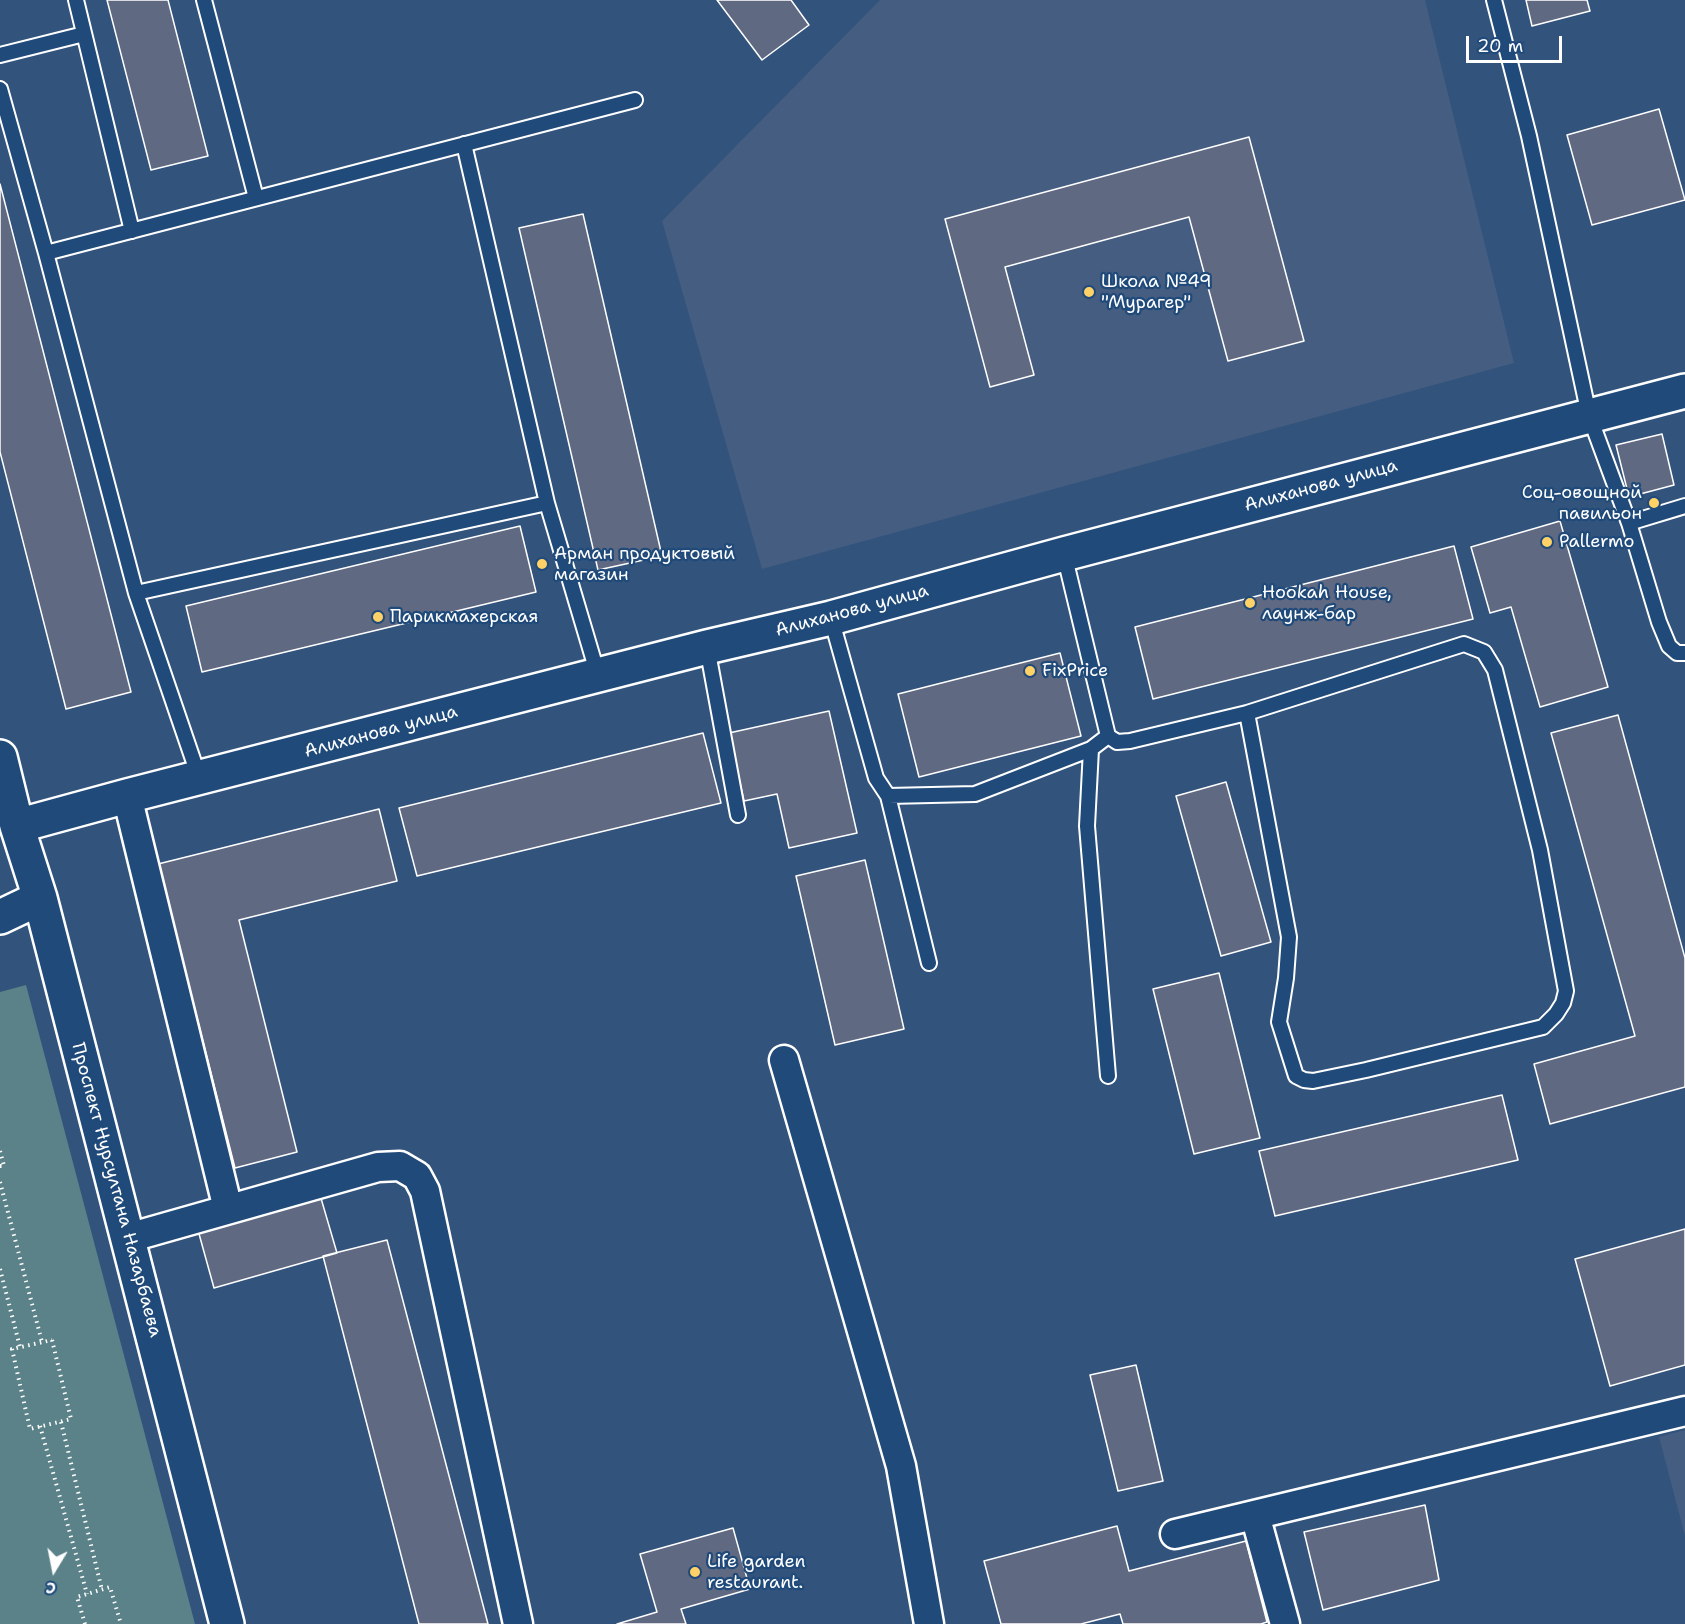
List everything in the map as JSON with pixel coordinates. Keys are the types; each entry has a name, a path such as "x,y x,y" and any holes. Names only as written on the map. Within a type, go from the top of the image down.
{"street":[{"name":"Алиханова улица","path":"17,826 707,647 831,618 1064,554 1685,391"},
{"name":"Проспект Нурсултана Назарбаева","path":"0,757 17,826 40,898 227,1624"},
{"path":"127,796 228,1209"},
{"path":"0,917 40,898"},
{"path":"784,1060 901,1466 930,1624"},
{"path":"128,1238 378,1167 400,1166 417,1176 425,1191 518,1624"},
{"path":"1175,1534 1685,1411"},
{"path":"1255,1515 1285,1624"}],"lane":[{"path":"76,0 132,231"},
{"path":"204,0 256,198"},
{"path":"1494,0 1529,136 1589,415 1629,523 1666,638 1677,653 1685,653"},
{"path":"0,55 84,34"},
{"path":"0,89 136,593 200,779"},
{"path":"46,253 635,100"},
{"path":"464,144 547,503 598,675"},
{"path":"136,593 547,503"},
{"path":"1629,523 1685,506"},
{"path":"1064,554 1108,736 1117,742 1130,741 1247,713 1464,644 1484,652 1495,670 1540,850 1566,991 1563,1003 1556,1014 1543,1027 1313,1081 1296,1076 1279,1022 1286,978 1289,937 1247,713"},
{"path":"831,618 876,778 888,796 929,963"},
{"path":"707,647 738,815"},
{"path":"888,796 975,794 1091,749 1108,736"},
{"path":"1091,749 1087,826 1108,1076"}],"path":[{"path":"0,1151 4,1166 0,1167"},
{"path":"0,1182 42,1342"},
{"path":"0,1269 20,1347"},
{"path":"52,1340 71,1419 30,1429 12,1349 20,1347 52,1340"},
{"path":"61,1422 102,1590"},
{"path":"40,1426 87,1594"},
{"path":"85,1624 77,1597 110,1587 121,1624"}],"shaded area":[{"name":"Школа №49 \"Мурагер\"","path":"880,0 1425,0 1514,363 762,569 662,221"},
{"path":"1685,1430 1685,1536 1659,1437"}],"green space":[{"path":"26,985 195,1624 0,1624 0,992"}],"building":[{"path":"107,0 168,0 208,156 151,170"},
{"path":"717,0 791,0 809,25 762,60"},
{"path":"1526,0 1587,0 1590,11 1532,26"},
{"path":"1659,109 1685,200 1592,225 1567,135"},
{"path":"1249,137 1304,341 1228,361 1189,217 1005,267 1034,375 990,387 945,219"},
{"path":"0,184 131,692 66,709 0,452"},
{"path":"583,214 662,556 598,570 519,228"},
{"path":"1662,434 1674,485 1629,497 1616,445"},
{"path":"1560,521 1608,687 1540,707 1511,607 1490,613 1471,547"},
{"path":"520,526 536,592 202,672 186,606"},
{"path":"1454,546 1473,619 1153,699 1135,627"},
{"path":"1060,653 1081,736 919,777 898,694"},
{"path":"829,711 857,833 789,848 777,794 744,801 729,733"},
{"path":"1618,715 1685,958 1685,1087 1550,1124 1534,1064 1635,1036 1551,733"},
{"path":"703,733 721,803 417,876 399,808"},
{"path":"1226,782 1271,942 1221,956 1176,796"},
{"path":"379,809 397,881 239,920 297,1152 235,1168 158,864"},
{"path":"865,860 904,1029 835,1045 796,876"},
{"path":"1219,973 1260,1138 1194,1154 1153,989"},
{"path":"1502,1095 1518,1160 1275,1216 1259,1151"},
{"path":"318,1188 337,1253 214,1288 196,1223"},
{"path":"1685,1229 1685,1365 1610,1386 1575,1259"},
{"path":"387,1240 488,1624 419,1624 323,1256"},
{"path":"1136,1365 1163,1481 1118,1491 1090,1375"},
{"path":"1425,1505 1439,1580 1323,1610 1304,1532"},
{"path":"1117,1526 1129,1571 1246,1541 1267,1622 1261,1624 1123,1624 1120,1614 1081,1624 1001,1624 984,1561"},
{"name":"Life garden restaurant.","path":"733,1528 750,1589 681,1609 686,1624 617,1624 657,1612 640,1554"}],"place":[{"name":"Школа №49 \"Мурагер\"","path":"1089,292"},
{"name":"Соц-овощной павильон","path":"1654,503"},
{"name":"Pallermo","path":"1547,542"},
{"name":"Арман продуктовый магазин","path":"542,564"},
{"name":"Hookah House, лаунж-бар","path":"1250,603"},
{"name":"Парикмахерская","path":"378,617"},
{"name":"FixPrice","path":"1030,671"},
{"name":"Life garden restaurant.","path":"695,1572"}]}
